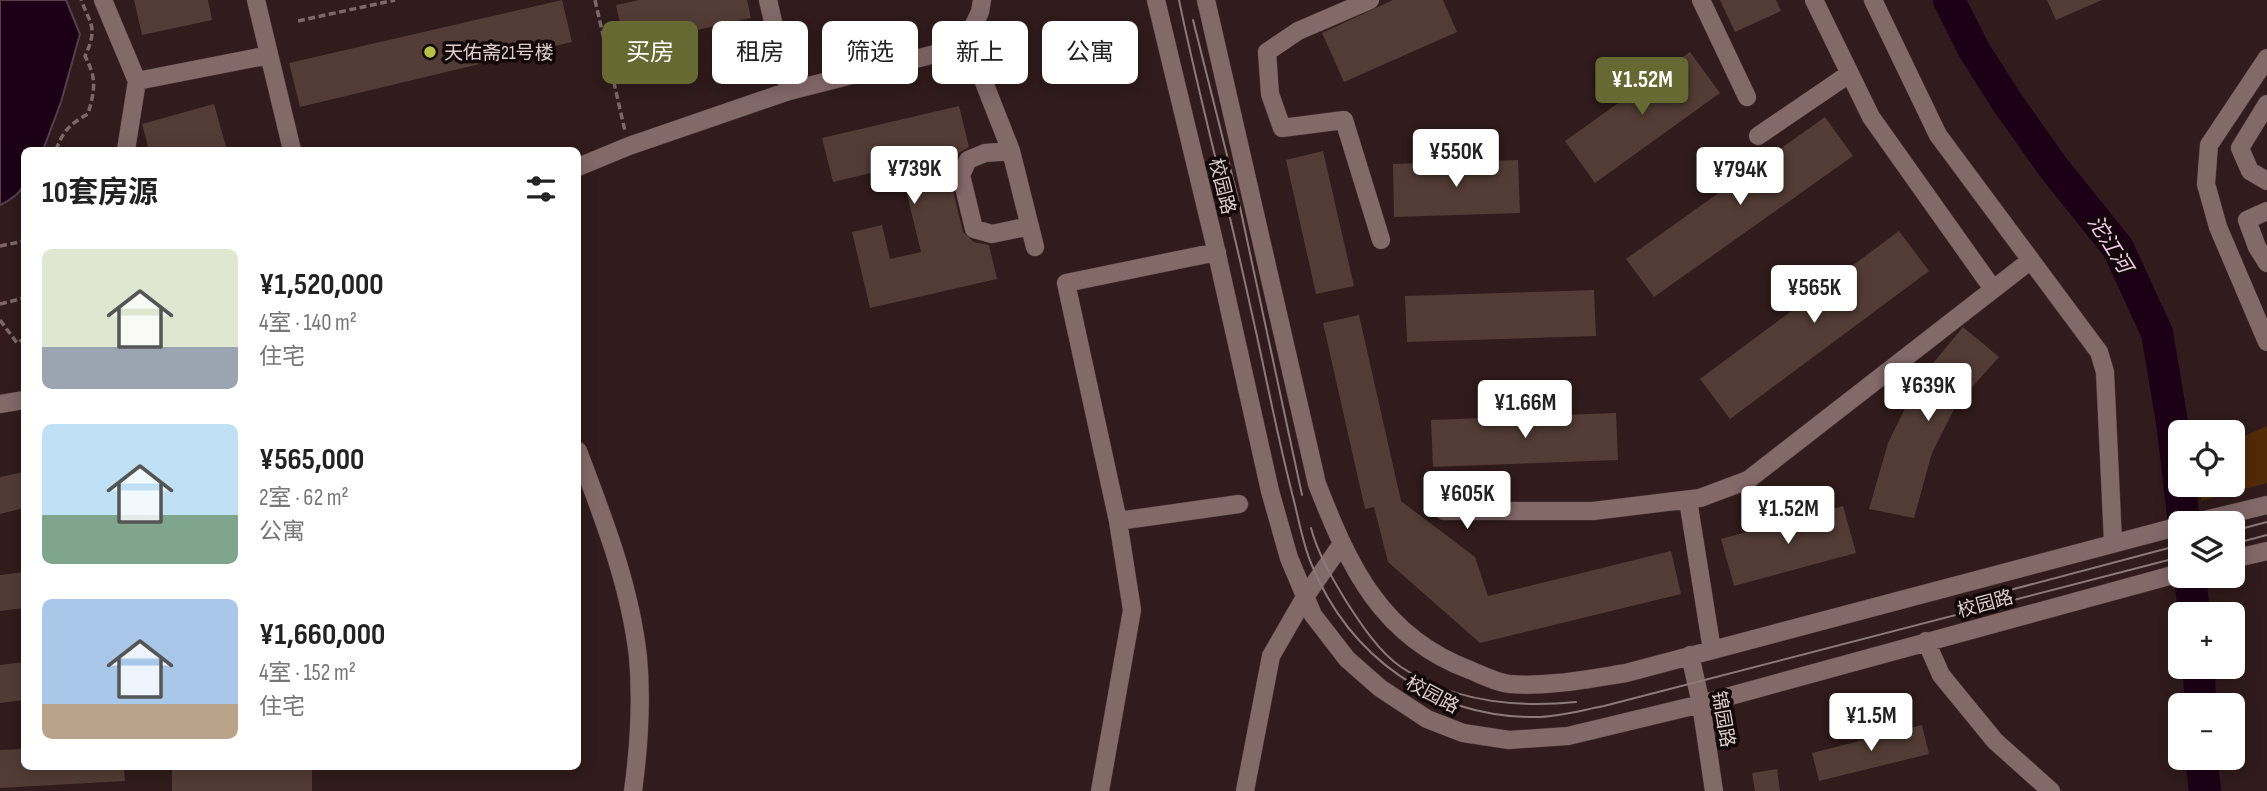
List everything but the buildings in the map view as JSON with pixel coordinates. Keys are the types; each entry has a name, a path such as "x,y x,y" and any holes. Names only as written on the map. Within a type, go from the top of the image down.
{"street":[{"path":"103,0 137,81 126,147"},
{"path":"256,0 291,147"},
{"path":"768,0 789,91"},
{"path":"976,21 982,0"},
{"name":"校园路","path":"1156,0 1217,253 1270,492 1289,558 1313,615 1347,659 1380,688 1427,719 1463,733 1509,740 1568,736 1701,704 2168,576"},
{"name":"校园路","path":"1206,0 1317,484 1341,545 1367,590 1399,628 1451,663 1507,684 1571,682 1626,673 2168,528"},
{"path":"1370,0 1298,32 1267,52 1270,94 1282,128 1344,120 1381,240"},
{"path":"1701,0 1747,97"},
{"path":"1814,0 1871,117 1993,289"},
{"path":"1873,0 1938,135 2099,352 2105,372 2113,542"},
{"path":"137,81 269,55"},
{"path":"581,166 629,146 789,91 932,55"},
{"path":"2267,58 2209,145 2206,184 2218,227 2267,342"},
{"path":"1758,136 1849,74"},
{"path":"985,84 1012,152 1035,247"},
{"path":"2267,104 2240,148 2250,171 2267,181"},
{"path":"1012,152 985,153 968,160 961,175 974,229 992,234 1030,226"},
{"path":"2267,211 2246,220 2267,263"},
{"path":"1100,791 1132,610 1118,521 1066,283 1217,253"},
{"path":"1444,511 1593,511 1700,498 1748,480 2031,260"},
{"path":"0,404 21,400"},
{"path":"581,458 602,513 631,614 638,657 639,692 633,791"},
{"path":"1688,500 1712,650"},
{"path":"1118,521 1239,504"},
{"path":"2244,511 2267,505"},
{"path":"1245,791 1271,656 1305,597 1341,545"},
{"path":"2245,556 2267,551"},
{"path":"1926,641 1941,675 1996,741 2051,791"},
{"name":"锦园路","path":"1690,655 1701,704 1714,791"}],"path":[{"path":"57,147 62,134 72,123 88,114 93,97 95,76 85,56 92,40 91,18 81,0"},
{"path":"299,21 395,0"},
{"path":"595,0 629,146"},
{"path":"0,246 21,242"},
{"path":"0,304 21,299"},
{"path":"0,320 17,343 21,341"}],"shaded area":[{"path":"0,0 66,0 80,34 61,102 44,147 21,147 21,189 0,205"},
{"path":"2267,426 2267,483 2245,489 2245,436"}],"waterway":[{"name":"沱江河","path":"1949,0 1974,50 2007,102 2053,167 2118,248 2157,333 2172,422 2183,511"},
{"name":"沱江河","path":"2191,588 2193,602"},
{"name":"沱江河","path":"2199,679 2200,693"},
{"name":"沱江河","path":"2202,770 2205,791"}],"tram line":[{"path":"1179,0 1308,556 1327,597 1348,627 1372,653 1400,676 1430,693 1463,707 1499,715 1562,715 2168,560"},
{"path":"1193,20 1240,207 1302,495"},
{"path":"2245,528 2267,522"},
{"path":"1311,528 1326,566 1351,610 1378,645 1401,667 1442,688 1485,700 1530,704 1576,702"},
{"path":"2245,541 2267,535"},
{"path":"1976,599 2168,548"}],"place":[{"name":"天佑斋21号楼","path":"430,52"}]}
